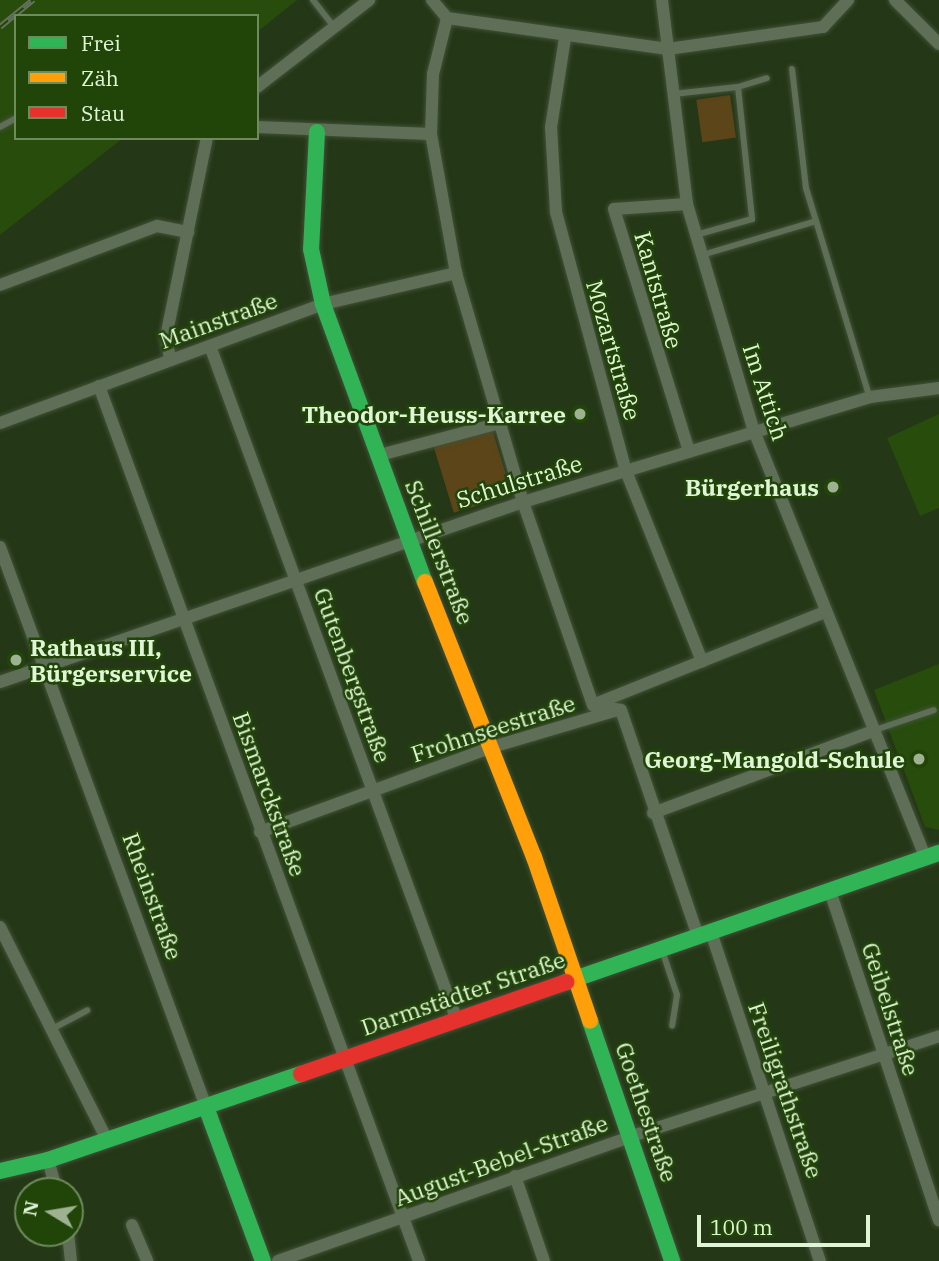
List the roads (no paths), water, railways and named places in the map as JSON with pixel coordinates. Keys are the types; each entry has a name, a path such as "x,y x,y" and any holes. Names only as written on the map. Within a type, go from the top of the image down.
{"street":[{"path":"259,85 369,0"},
{"path":"432,0 446,19 565,38 668,49 822,27 848,0"},
{"name":"Im Attich","path":"662,0 687,204 754,431 873,731 932,855"},
{"path":"905,3 939,44"},
{"path":"446,19 433,74 431,134 456,273 523,502 593,705 621,710"},
{"name":"Mozartstraße","path":"565,38 551,127 556,212 626,471 702,661"},
{"path":"259,127 317,132 431,134"},
{"name":"Schillerstraße","path":"317,132 311,249 323,303 408,538 492,747 576,978"},
{"path":"170,359 166,337 208,140"},
{"name":"Kantstraße","path":"687,204 614,209 689,452"},
{"path":"0,285 157,226 188,232"},
{"name":"Mainstraße","path":"0,423 323,303 456,273"},
{"name":"Gutenbergstraße","path":"210,346 456,1018"},
{"name":"Bismarckstraße","path":"99,386 419,1261"},
{"name":"Schulstraße","path":"0,682 296,580 408,538 870,397 939,388"},
{"path":"380,455 500,423"},
{"name":"Rheinstraße","path":"0,547 263,1261"},
{"name":"Frohnseestraße","path":"593,705 825,612"},
{"name":"Frohnseestraße","path":"260,832 492,747 621,710"},
{"name":"Freiligrathstraße","path":"621,710 653,813 704,934 764,1092 820,1261"},
{"path":"653,813 873,731"},
{"name":"Darmstädter Straße","path":"0,1171 48,1160 206,1107 456,1018 932,855"},
{"name":"Geibelstraße","path":"830,891 939,1220"},
{"path":"0,927 107,1140"},
{"name":"Goethestraße","path":"576,978 632,1136 672,1261"},
{"name":"August-Bebel-Straße","path":"278,1261 632,1136 939,1036"},
{"path":"48,1160 53,1177"},
{"path":"515,1176 544,1261"},
{"path":"132,1225 147,1261"}],"lane":[{"path":"313,0 334,28"},
{"path":"792,69 804,177 870,397"},
{"path":"673,94 738,87 767,78"},
{"path":"696,235 752,219 738,87"},
{"path":"702,255 816,221"},
{"path":"873,731 934,710"},
{"path":"662,948 677,995 672,1026"},
{"path":"52,1029 87,1010"}],"railway":[{"path":"16,14 33,0"},
{"path":"0,27 14,16"}],"place":[{"name":"Theodor-Heuss-Karree","path":"580,414"},
{"name":"Bürgerhaus","path":"833,487"},
{"name":"Rathaus III, Bürgerservice","path":"16,660"},
{"name":"Georg-Mangold-Schule","path":"919,759"}]}
